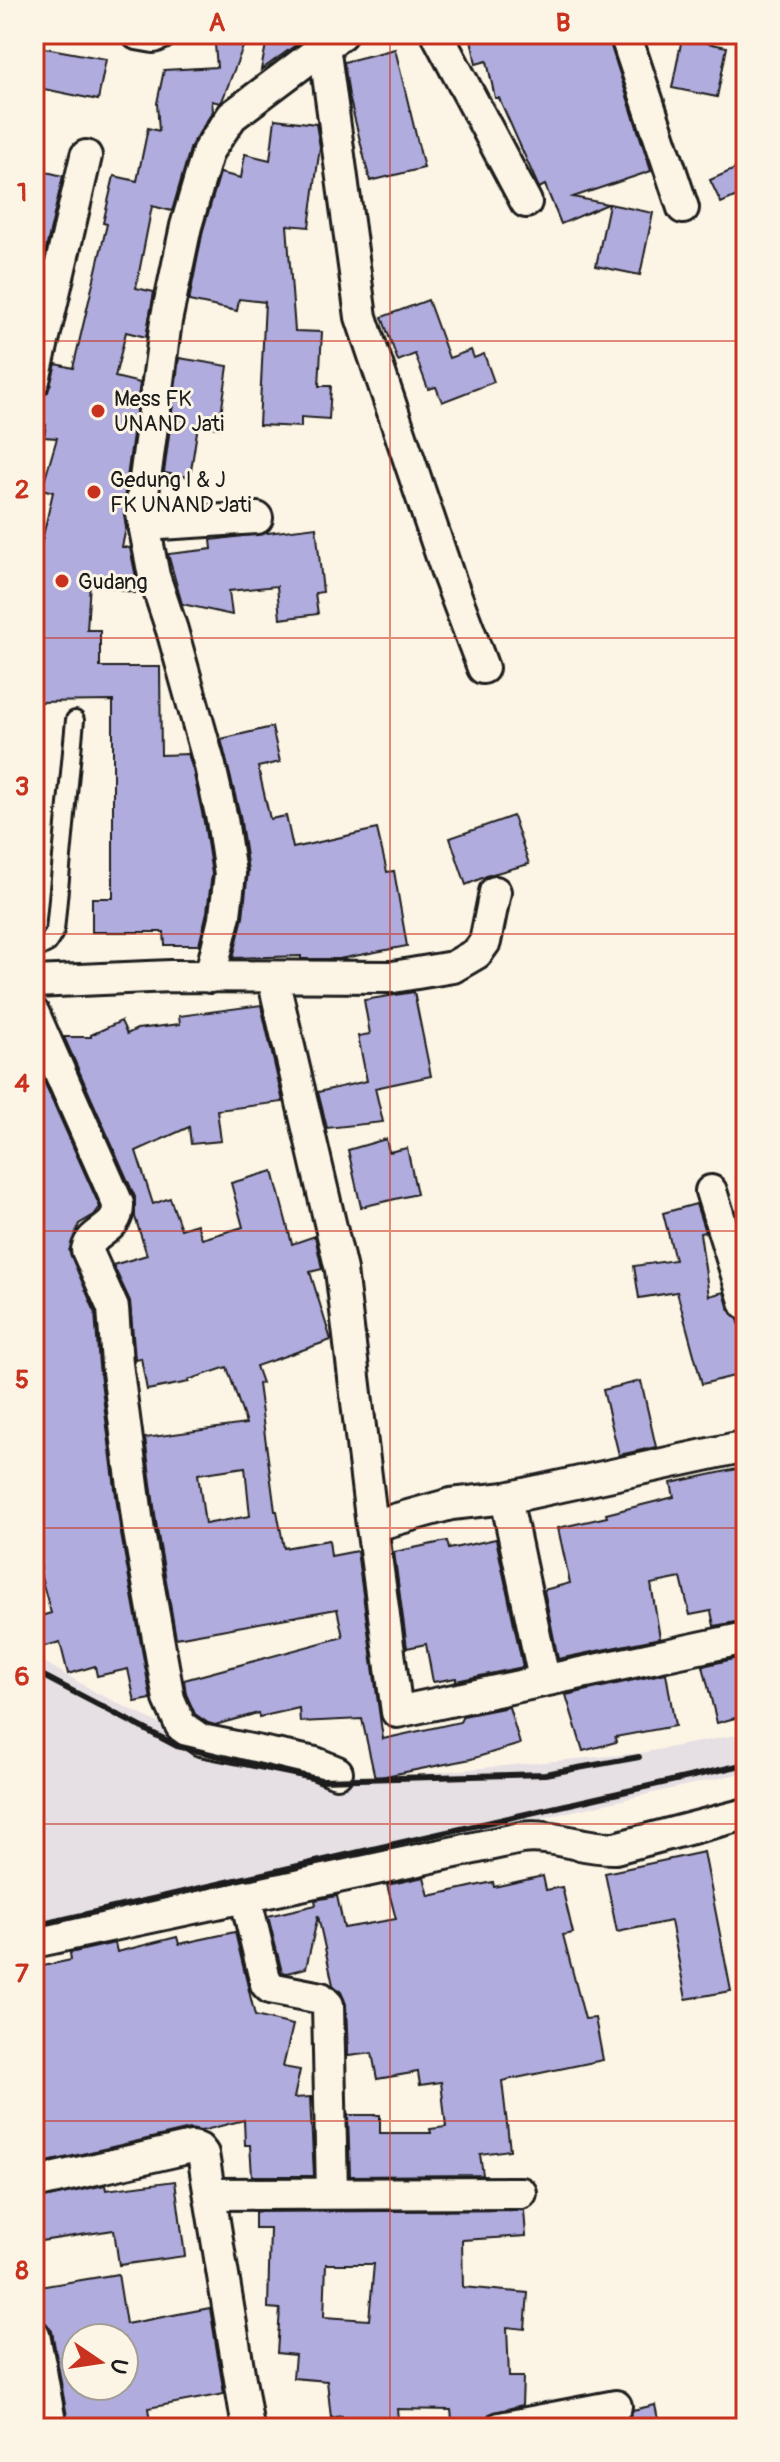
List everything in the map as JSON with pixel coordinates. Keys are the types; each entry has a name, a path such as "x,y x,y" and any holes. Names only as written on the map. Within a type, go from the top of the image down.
{"street":[{"path":"137,34 154,37 161,34"},
{"path":"437,34 526,202"},
{"path":"625,34 683,208"},
{"path":"210,977 225,915 230,874 222,819 172,630 154,576 141,509 166,321 186,226 208,151 232,116 332,40"},
{"path":"332,40 361,317 448,575 483,668"},
{"path":"34,380 45,282 86,156"},
{"path":"144,525 257,518"},
{"path":"34,982 210,977 393,977 453,967 477,953 485,942 495,892"},
{"path":"273,978 341,1270 397,1712 746,1638"},
{"path":"34,1014 118,1204 116,1219 89,1242 87,1250 113,1308 117,1364 139,1532 169,1699 181,1726 201,1740 315,1763 337,1772"},
{"path":"711,1191 746,1304"},
{"path":"372,1526 451,1504 506,1498 746,1446"},
{"path":"506,1498 544,1679"},
{"path":"34,1942 521,1838 547,1837 615,1848 746,1814"},
{"path":"245,1895 266,1984 270,1988 321,1998 328,2005 332,2193"},
{"path":"34,2183 192,2147 199,2149 203,2154 248,2428"},
{"path":"210,2194 521,2193"},
{"path":"34,2335 37,2365 51,2428"},
{"path":"500,2428 616,2406"}],"lane":[{"path":"34,950 48,943 55,931 75,720"}],"shaded area":[{"path":"34,1656 97,1693 197,1742 373,1778 641,1753 746,1733 746,1772 34,1933"}],"building":[{"path":"214,34 248,34 222,101 212,101 213,111 191,146 172,211 152,206 136,288 154,292 146,337 126,332 115,377 140,383 123,507 126,528 122,547 130,548 137,582 135,593 90,582 87,630 100,630 100,667 160,667 161,755 188,754 193,770 212,874 207,912 199,945 165,945 164,932 92,932 92,898 113,898 113,701 34,702 34,562 37,563 53,492 42,489 57,438 44,437 46,425 34,424 34,398 48,392 56,364 73,368 107,224 103,223 114,176 137,181 148,128 159,131 157,103 164,70 217,67"},
{"path":"268,34 311,34 261,70"},
{"path":"470,34 570,34 572,39 607,34 651,171 573,197 608,204 561,224 545,185 539,188 499,98 495,98 487,61 476,64"},
{"path":"682,38 727,47 717,97 672,88"},
{"path":"34,46 106,59 98,100 34,87"},
{"path":"395,49 424,168 370,181 344,62"},
{"path":"275,119 316,124 320,147 309,227 287,225 295,331 322,332 319,386 331,386 329,419 301,417 301,427 259,425 265,302 239,299 237,311 189,301 203,230 220,173 241,178 245,154 270,160"},
{"path":"746,164 746,192 721,203 710,180"},
{"path":"34,169 63,176 35,296 34,296"},
{"path":"609,204 653,213 640,275 596,266"},
{"path":"428,300 449,358 471,350 474,358 484,354 494,382 442,402 436,387 428,389 415,354 398,361 382,317"},
{"path":"179,358 228,366 219,428 198,425 190,477 164,473"},
{"path":"316,527 323,592 315,593 318,614 280,619 277,586 229,591 232,615 182,604 168,554 212,549 211,540"},
{"path":"272,727 280,762 258,767 270,819 286,816 293,848 377,829 387,872 394,871 407,946 339,959 301,959 301,956 233,958 243,917 248,871 240,815 221,739"},
{"path":"513,816 529,864 466,885 450,838"},
{"path":"414,992 431,1076 375,1088 383,1122 327,1128 318,1092 367,1081 358,1036 370,1034 364,1000"},
{"path":"261,1005 283,1102 217,1110 221,1141 191,1144 189,1127 136,1151 153,1204 170,1198 181,1229 197,1224 202,1239 243,1227 231,1183 273,1171 292,1244 315,1236 322,1269 310,1272 331,1340 256,1366 262,1383 258,1384 275,1511 284,1548 329,1540 331,1556 357,1551 383,1739 460,1722 463,1716 509,1707 520,1744 471,1759 375,1778 362,1719 300,1722 299,1708 259,1717 258,1713 215,1725 195,1714 186,1694 184,1680 343,1637 337,1609 176,1638 145,1438 246,1424 227,1367 189,1382 147,1390 141,1358 135,1359 130,1301 113,1265 147,1255 135,1217 135,1197 64,1037 91,1037 121,1021 127,1034 137,1029 180,1024 179,1016","holes":["245,1467 250,1516 205,1524 198,1474"]},
{"path":"34,1059 100,1207 94,1215 79,1224 69,1251 95,1312 121,1534 151,1699 135,1702 128,1669 97,1676 95,1666 68,1674 60,1642 34,1649 34,1618 51,1613 39,1570 34,1532"},
{"path":"386,1139 389,1152 407,1148 417,1194 361,1207 348,1150"},
{"path":"696,1204 705,1232 700,1233 709,1296 724,1292 729,1310 738,1319 746,1350 746,1373 702,1384 677,1292 639,1298 634,1266 675,1260 663,1213"},
{"path":"641,1381 656,1447 619,1455 603,1390"},
{"path":"746,1467 746,1620 714,1626 711,1611 690,1615 681,1578 651,1584 660,1638 558,1659 544,1590 570,1583 558,1528 674,1497 671,1483"},
{"path":"496,1539 523,1667 456,1681 456,1678 433,1682 426,1644 407,1648 394,1552 447,1541 449,1549"},
{"path":"746,1656 746,1715 717,1723 703,1666"},
{"path":"666,1673 675,1726 615,1737 616,1742 583,1751 566,1695"},
{"path":"704,1852 731,1991 686,1999 671,1921 617,1932 605,1873"},
{"path":"543,1876 546,1890 562,1887 573,1933 563,1935 585,2019 595,2018 603,2060 502,2081 510,2150 480,2154 483,2175 350,2176 348,2115 380,2115 380,2133 431,2133 430,2129 446,2127 441,2082 420,2085 418,2072 377,2079 372,2053 348,2056 346,2004 341,1992 333,1985 318,1916 306,1968 287,1973 282,1972 268,1916 316,1905 315,1900 337,1896 344,1928 396,1919 387,1885 424,1877 429,1896 493,1882 494,1887"},
{"path":"235,1932 255,2016 293,2025 283,2067 300,2070 294,2098 310,2097 314,2176 252,2176 250,2145 245,2145 244,2120 201,2131 190,2129 34,2165 34,1968 71,1960 70,1953 115,1943 117,1952 177,1937 179,1944"},
{"path":"175,2181 185,2256 119,2265 114,2230 34,2242 34,2200 105,2185 106,2190"},
{"path":"524,2210 526,2236 462,2240 463,2287 528,2293 525,2329 507,2327 509,2377 523,2377 522,2405 489,2414 482,2428 453,2428 451,2410 397,2409 399,2428 344,2428 342,2416 331,2418 327,2381 293,2378 295,2355 277,2353 280,2309 268,2308 270,2228 255,2228 255,2212","holes":["326,2264 374,2264 369,2320 324,2317"]},
{"path":"118,2274 126,2322 60,2322 60,2377 52,2331 44,2321 39,2287"},
{"path":"210,2308 224,2394 148,2408 151,2428 69,2428 64,2402 140,2402 140,2322 136,2322"},
{"path":"655,2405 660,2428 597,2428 620,2423 628,2419 633,2410"}],"railway":[{"path":"34,1671 177,1746 321,1780 545,1774 639,1757"},
{"path":"34,1926 746,1764"}],"place":[{"name":"Mess FK UNAND Jati","path":"98,411"},
{"name":"Gedung I & J FK UNAND Jati","path":"94,492"},
{"name":"Gudang","path":"62,581"}]}
